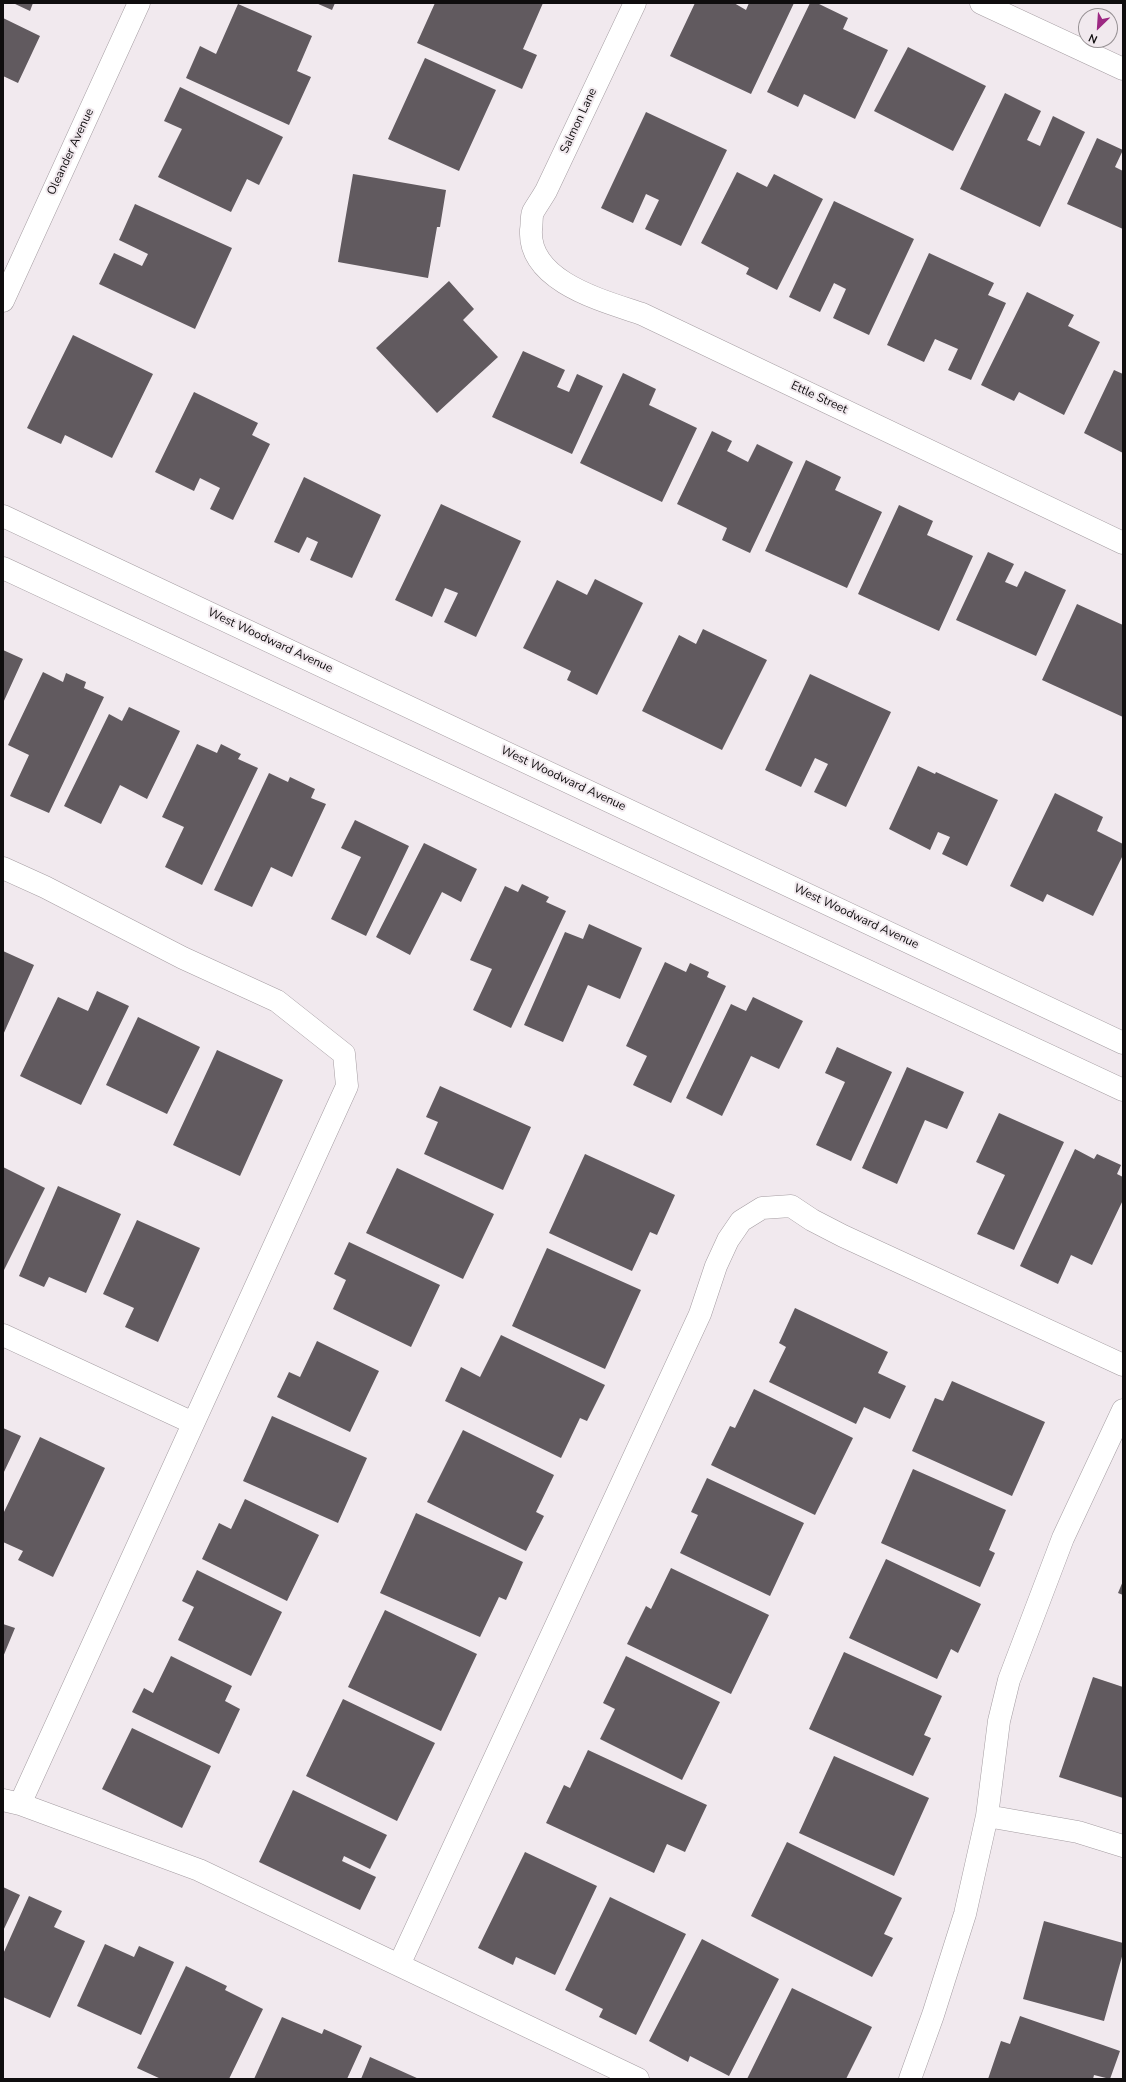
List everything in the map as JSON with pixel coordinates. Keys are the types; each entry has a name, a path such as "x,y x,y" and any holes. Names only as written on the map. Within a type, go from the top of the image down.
{"street":[{"name":"Oleander Avenue","path":"3,301 139,3"},
{"name":"Salmon Lane","path":"531,240 532,213 546,191 635,3"},
{"path":"981,3 1123,69"},
{"name":"Ettle Street","path":"531,240 542,263 558,280 578,290 642,314 1123,543"},
{"name":"West Woodward Avenue","path":"3,516 1123,1043"},
{"path":"3,568 1123,1090"},
{"path":"3,868 183,958 277,1001 344,1054 346,1086 193,1423 12,1802 199,1870 638,2079"},
{"path":"399,1965 700,1314 716,1266 728,1240 741,1221 762,1208 791,1206 812,1220 843,1236 1123,1365"},
{"path":"3,1335 193,1423"},
{"path":"910,2079 933,2015 965,1914 987,1816 1000,1721 1009,1680 1063,1538 1123,1410"},
{"path":"987,1816 1078,1832 1123,1846"}],"building":[{"path":"13,3 33,3 30,11"},
{"path":"316,3 335,3 332,10"},
{"path":"435,3 543,3 523,49 537,55 522,89 417,43"},
{"path":"695,3 734,3 746,10 749,3 794,3 751,94 670,56"},
{"path":"810,3 817,3 848,18 843,29 888,50 855,119 804,94 798,107 767,92"},
{"path":"238,4 312,36 297,71 311,77 289,125 186,78 200,46 216,54"},
{"path":"3,18 40,36 18,83 3,76"},
{"path":"908,47 986,86 953,151 874,111"},
{"path":"425,58 496,90 459,171 388,139"},
{"path":"180,87 283,137 259,185 247,179 231,212 158,177 182,129 164,121"},
{"path":"1005,93 1041,111 1027,140 1040,146 1053,116 1085,132 1040,227 960,189"},
{"path":"646,112 727,150 681,246 645,229 659,200 646,194 633,223 601,208"},
{"path":"1097,138 1123,150 1115,167 1123,171 1123,229 1067,204"},
{"path":"737,172 767,187 774,174 823,199 777,290 746,274 749,268 701,243"},
{"path":"353,174 446,190 440,227 437,227 428,278 338,262"},
{"path":"834,201 914,239 869,335 833,318 846,289 834,283 820,312 789,297"},
{"path":"135,204 232,248 195,329 99,284 114,253 142,266 148,254 119,240"},
{"path":"929,253 994,283 988,295 1006,303 971,380 948,370 958,349 935,339 924,362 887,345"},
{"path":"449,281 474,309 463,320 498,357 437,413 376,348"},
{"path":"1027,292 1074,315 1068,326 1100,342 1064,415 1019,392 1014,401 981,385"},
{"path":"73,335 153,374 112,458 65,435 61,444 27,428"},
{"path":"523,351 565,370 557,387 569,392 577,374 603,386 572,454 492,417"},
{"path":"1114,370 1123,374 1123,453 1084,433"},
{"path":"623,373 656,389 649,405 697,428 662,502 580,463"},
{"path":"194,392 258,423 252,435 270,444 233,520 210,509 220,488 200,478 194,491 155,472"},
{"path":"712,431 732,441 727,451 748,462 757,444 793,462 750,553 722,540 727,528 677,504"},
{"path":"806,460 841,477 835,490 882,512 847,588 765,551"},
{"path":"304,477 381,515 352,578 310,560 318,542 307,537 299,553 274,542"},
{"path":"441,504 521,541 476,637 444,622 458,593 445,588 432,617 395,600"},
{"path":"899,505 933,521 927,535 973,556 939,631 858,594"},
{"path":"988,552 1014,564 1005,582 1017,587 1025,571 1066,590 1036,656 956,620"},
{"path":"595,579 643,603 597,695 567,680 571,671 523,648 557,580 587,595"},
{"path":"1077,604 1123,625 1123,717 1042,680"},
{"path":"703,629 767,660 722,750 642,711 679,635 696,644"},
{"path":"3,650 23,659 3,703"},
{"path":"43,672 63,682 66,673 86,682 84,688 104,697 49,813 10,796 29,755 8,745"},
{"path":"810,674 891,712 846,807 814,792 828,764 815,758 801,787 765,770"},
{"path":"129,707 180,731 147,799 120,785 101,824 64,806 109,714 122,721"},
{"path":"197,744 217,753 221,744 241,754 238,759 258,768 202,885 165,867 184,827 162,817"},
{"path":"918,766 935,774 936,772 998,800 967,866 942,854 950,837 938,832 930,850 889,829"},
{"path":"269,773 288,782 290,777 315,789 311,798 326,804 292,877 271,867 252,907 214,890"},
{"path":"1055,793 1103,817 1097,831 1123,844 1123,855 1093,916 1047,894 1043,902 1010,886"},
{"path":"355,820 409,846 366,936 331,919 361,857 341,848"},
{"path":"424,843 477,869 461,902 442,892 410,955 376,937"},
{"path":"522,884 549,897 546,902 566,911 511,1028 473,1010 492,969 470,960 505,886 518,892"},
{"path":"589,924 642,948 620,999 588,985 563,1042 524,1025 565,932 583,939"},
{"path":"3,951 34,965 3,1035"},
{"path":"665,962 686,972 690,963 709,972 707,977 726,986 671,1103 633,1085 647,1056 626,1046"},
{"path":"97,991 129,1006 81,1105 20,1076 58,997 88,1011"},
{"path":"753,997 803,1021 779,1069 751,1056 722,1116 686,1098 731,1004 746,1011"},
{"path":"138,1017 200,1047 167,1114 106,1085"},
{"path":"837,1047 892,1072 851,1161 816,1145 845,1082 825,1073"},
{"path":"217,1050 283,1080 240,1176 173,1145"},
{"path":"907,1067 964,1092 947,1129 925,1120 897,1184 862,1168"},
{"path":"440,1086 531,1127 503,1190 424,1154 438,1122 426,1117"},
{"path":"999,1113 1064,1142 1014,1250 977,1234 1005,1175 976,1162"},
{"path":"1075,1149 1094,1159 1097,1154 1121,1165 1117,1174 1123,1177 1123,1200 1092,1265 1071,1255 1058,1284 1020,1266"},
{"path":"585,1154 675,1195 657,1235 650,1232 632,1271 549,1233"},
{"path":"3,1167 45,1188 4,1270 3,1269"},
{"path":"397,1168 494,1214 463,1279 366,1233"},
{"path":"58,1186 121,1214 86,1293 49,1277 44,1287 19,1276"},
{"path":"137,1220 200,1248 158,1342 125,1327 134,1308 103,1294"},
{"path":"349,1242 440,1285 411,1347 333,1309 346,1280 334,1274"},
{"path":"547,1248 641,1290 605,1369 512,1326"},
{"path":"795,1308 888,1352 878,1373 906,1386 890,1419 864,1407 856,1424 769,1382 786,1347 779,1343"},
{"path":"501,1335 605,1385 587,1421 580,1418 561,1458 445,1401 461,1367 480,1377"},
{"path":"317,1341 379,1371 350,1432 277,1397 289,1372 300,1377"},
{"path":"952,1381 1045,1422 1012,1496 912,1451 935,1398 943,1401"},
{"path":"754,1389 853,1438 815,1515 711,1465 730,1426 735,1428"},
{"path":"272,1416 367,1458 338,1523 243,1481"},
{"path":"3,1428 21,1436 3,1474"},
{"path":"463,1430 554,1475 536,1512 544,1516 526,1551 427,1502"},
{"path":"40,1437 105,1468 53,1577 18,1560 23,1551 3,1542 3,1514"},
{"path":"913,1469 1006,1510 989,1550 995,1553 980,1587 881,1543"},
{"path":"707,1478 804,1523 770,1596 680,1553 698,1515 691,1512"},
{"path":"245,1499 319,1535 287,1601 202,1559 219,1523 231,1529"},
{"path":"416,1513 523,1562 506,1600 499,1597 480,1637 380,1593"},
{"path":"886,1559 981,1604 958,1653 951,1649 937,1679 849,1638"},
{"path":"671,1568 769,1615 731,1694 627,1644 646,1606 651,1609"},
{"path":"197,1570 282,1612 251,1676 178,1640 194,1607 182,1601"},
{"path":"1123,1581 1123,1595 1118,1593"},
{"path":"385,1610 477,1654 441,1731 348,1687"},
{"path":"3,1624 15,1628 3,1657"},
{"path":"844,1652 942,1696 924,1735 931,1738 913,1776 809,1729"},
{"path":"171,1656 232,1686 225,1701 240,1709 219,1754 132,1712 144,1688 153,1693"},
{"path":"626,1656 720,1702 682,1780 600,1739 615,1709 603,1703"},
{"path":"1093,1677 1123,1687 1123,1798 1059,1777"},
{"path":"343,1699 435,1743 397,1821 306,1776"},
{"path":"132,1728 211,1766 182,1828 102,1789"},
{"path":"588,1750 707,1805 685,1852 667,1844 654,1873 546,1823 564,1785 570,1788"},
{"path":"834,1756 929,1798 894,1876 799,1833"},
{"path":"293,1790 387,1835 370,1869 344,1856 342,1861 376,1877 360,1910 259,1862"},
{"path":"787,1842 902,1898 884,1934 893,1938 872,1977 751,1916"},
{"path":"525,1852 597,1886 555,1975 516,1957 513,1965 478,1948"},
{"path":"3,1887 20,1895 3,1931"},
{"path":"29,1896 62,1911 54,1927 85,1941 50,2018 3,1997 3,1954"},
{"path":"610,1897 686,1934 636,2035 599,2017 603,2009 565,1990"},
{"path":"1044,1921 1123,1943 1123,1953 1104,2021 1023,1999"},
{"path":"702,1939 779,1979 729,2076 690,2056 688,2062 649,2041"},
{"path":"105,1944 134,1957 139,1946 174,1962 141,2035 77,2006"},
{"path":"186,1966 227,1986 225,1990 263,2009 229,2079 161,2079 137,2068"},
{"path":"792,1988 872,2027 846,2079 747,2079"},
{"path":"1020,2016 1120,2051 1110,2079 1094,2075 1093,2079 988,2079 1001,2041 1010,2044"},
{"path":"282,2017 322,2034 324,2029 362,2046 347,2079 254,2079"},
{"path":"370,2057 419,2079 361,2079"}]}
